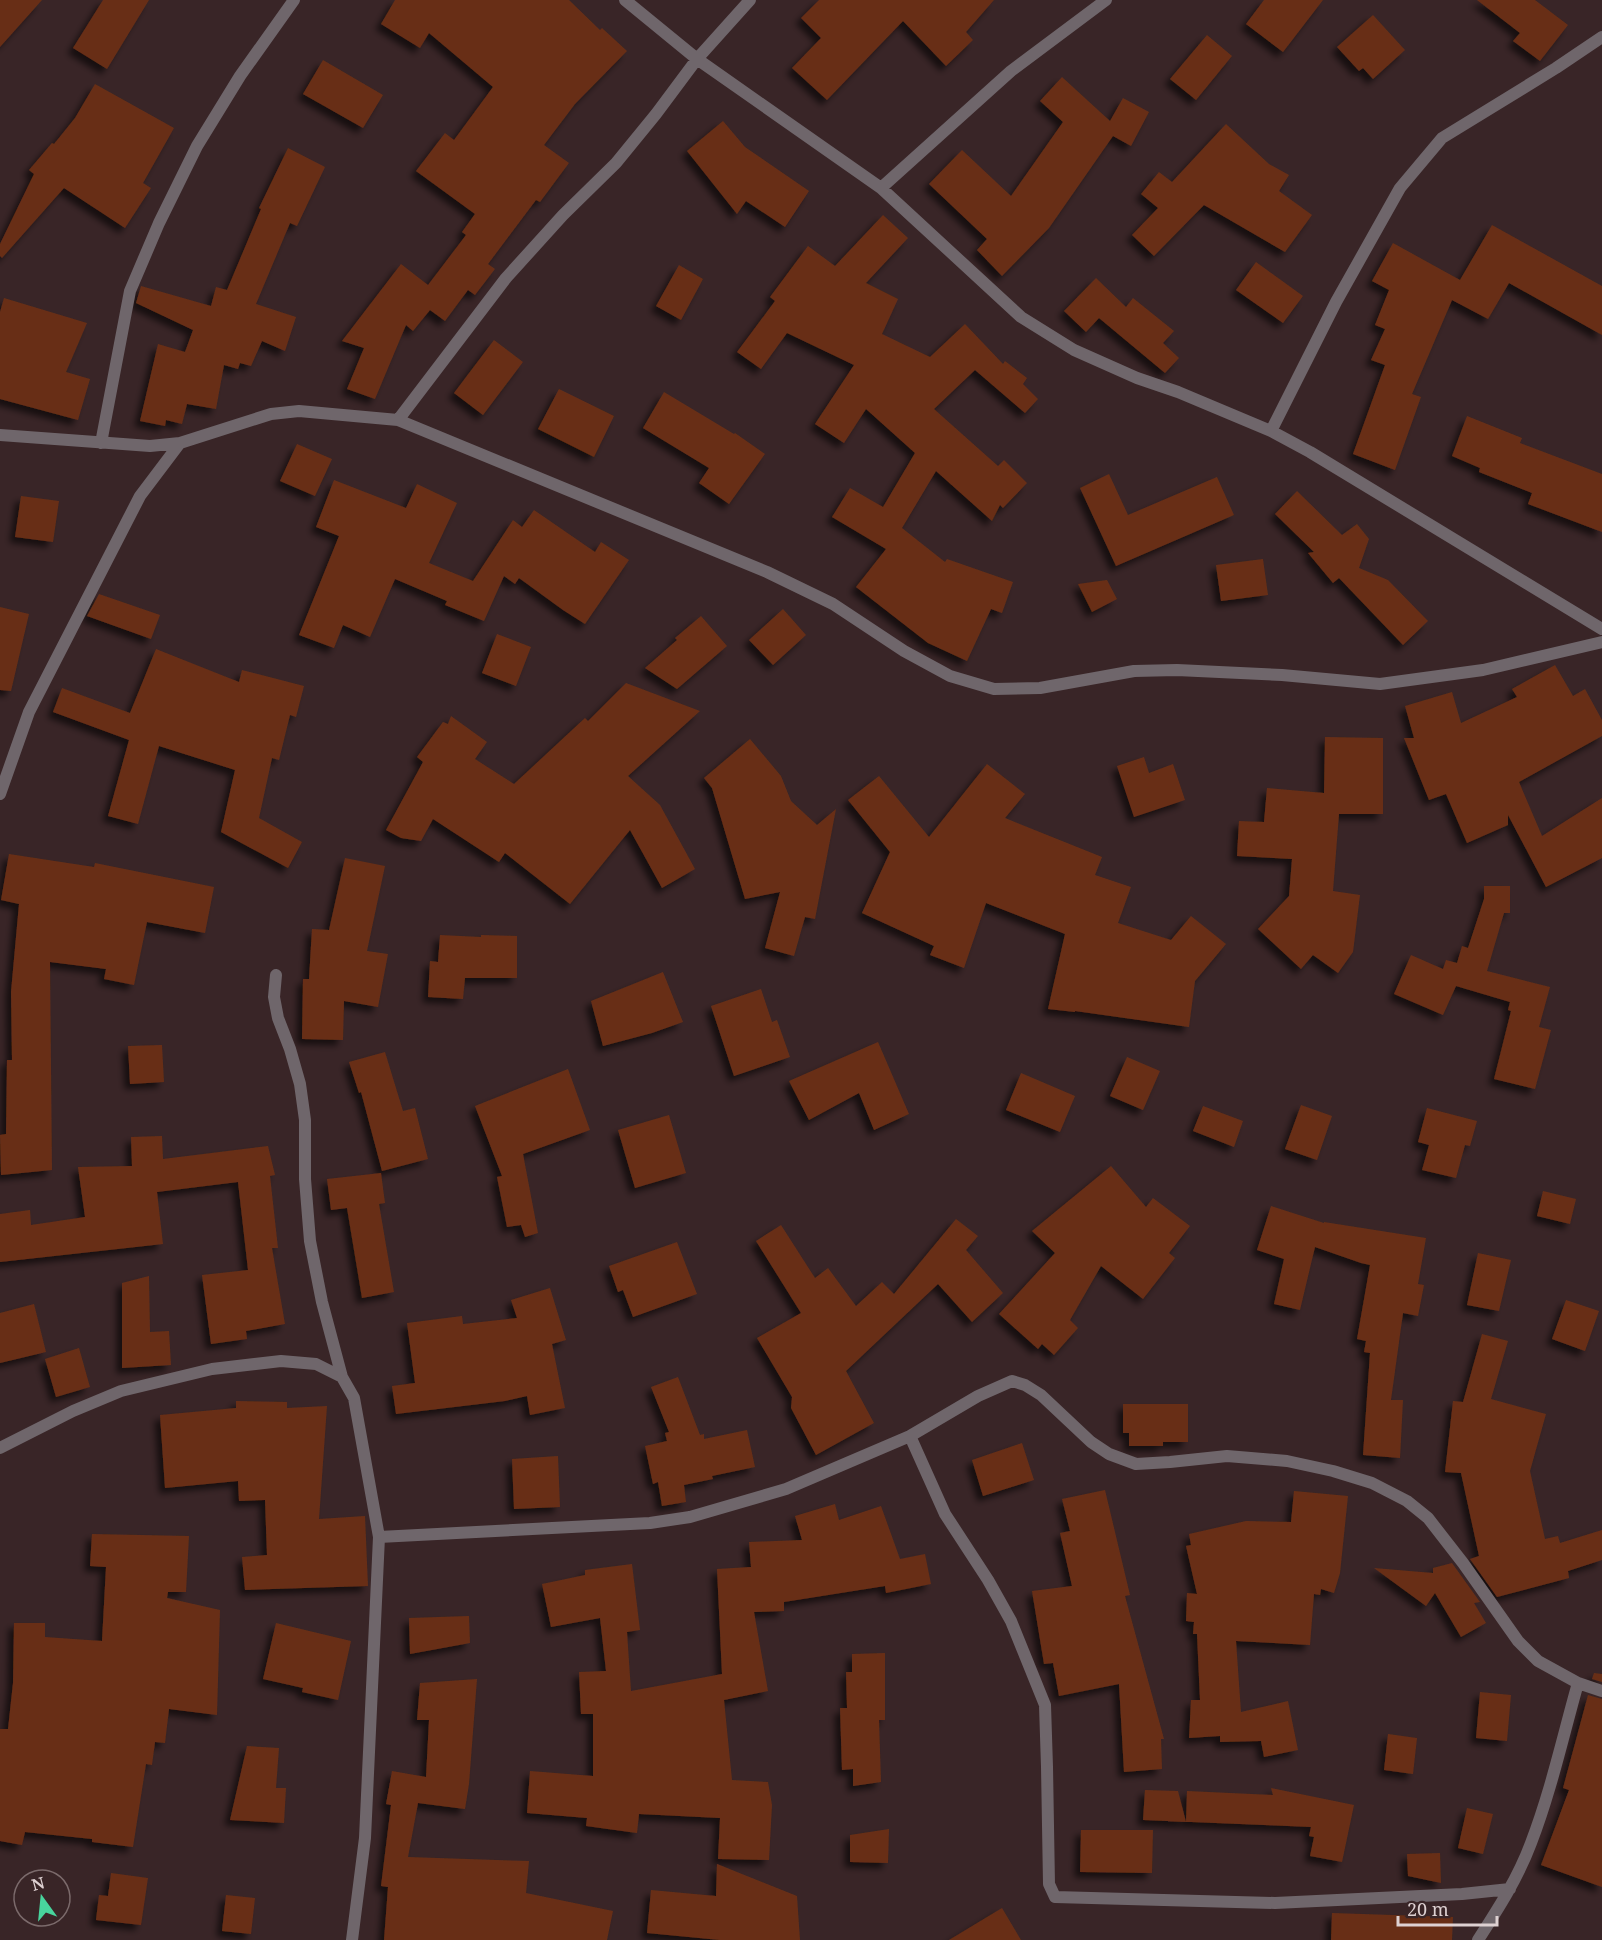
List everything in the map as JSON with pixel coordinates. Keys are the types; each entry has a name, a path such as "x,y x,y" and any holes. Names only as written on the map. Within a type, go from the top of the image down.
{"street":[{"path":"101,443 130,291 159,223 203,136 240,76 294,0"},
{"path":"625,0 697,58 881,188 1021,318 1074,350 1137,378 1178,392 1271,431 1310,452 1602,629"},
{"path":"398,420 506,278 563,215 616,163 697,58 750,0"},
{"path":"881,188 1011,71 1106,0"},
{"path":"1271,431 1335,302 1400,188 1442,138 1602,37"},
{"path":"0,435 150,446 180,443 271,414 299,411 398,420 767,572 833,604 904,651 950,676 994,689 1040,688 1134,671 1177,670 1282,675 1380,684 1483,669 1602,642"},
{"path":"0,794 34,701 140,496 180,443"},
{"path":"276,975 274,997 278,1018 300,1084 305,1119 305,1179 310,1240 322,1302 342,1377 354,1398 379,1537 365,1838 352,1940"},
{"path":"0,1448 73,1411 121,1391 212,1369 281,1361 316,1364 342,1377"},
{"path":"379,1537 650,1523 690,1517 786,1490 910,1436 978,1396 1012,1381 1025,1385 1041,1395 1091,1442 1109,1454 1136,1464 1227,1456 1287,1461 1333,1470 1372,1483 1407,1501 1428,1518 1518,1641 1538,1661 1578,1683 1602,1691"},
{"path":"910,1436 945,1514 988,1580 1011,1621 1045,1705 1049,1884 1055,1897 1275,1903 1462,1894 1510,1889"},
{"path":"1478,1940 1510,1889 1531,1844 1551,1783 1578,1683"}],"building":[{"path":"0,0 42,0 0,47"},
{"path":"103,0 149,0 107,69 73,48"},
{"path":"395,0 569,0 600,30 602,28 627,51 575,104 544,145 569,163 540,202 536,200 488,264 495,269 475,295 468,290 445,321 430,310 413,331 406,325 375,399 347,389 364,348 342,341 401,264 428,285 466,235 462,232 475,214 416,171 445,133 454,140 493,87 429,33 420,48 381,24"},
{"path":"819,0 994,0 966,32 973,40 946,66 903,21 827,100 792,68 821,38 801,18"},
{"path":"1264,0 1323,0 1283,52 1246,24"},
{"path":"1477,0 1535,0 1568,25 1540,61 1513,41 1520,33"},
{"path":"1373,15 1405,50 1373,79 1363,68 1359,71 1337,47"},
{"path":"1207,35 1232,56 1196,100 1170,79"},
{"path":"323,60 383,95 363,128 303,94"},
{"path":"1062,77 1110,121 1123,98 1149,112 1131,146 1113,136 1049,228 1002,276 977,250 987,239 929,184 962,150 1011,196 1063,122 1040,101"},
{"path":"95,84 174,128 143,183 151,188 125,228 64,188 2,258 0,244 34,174 29,170 75,118"},
{"path":"723,121 745,147 809,191 785,227 746,201 737,214 687,151"},
{"path":"1226,124 1269,164 1289,175 1279,191 1312,215 1285,252 1204,205 1154,256 1132,235 1158,208 1141,194 1159,172 1172,182"},
{"path":"288,148 325,167 297,226 290,223 256,304 296,317 285,351 262,341 251,366 240,363 238,369 224,365 216,409 187,404 182,424 166,420 165,426 140,421 158,344 185,352 193,330 136,303 141,286 211,306 216,287 227,290 261,209 259,208"},
{"path":"883,215 908,238 866,283 898,299 882,334 930,357 965,324 1003,364 1005,361 1027,378 1023,384 1038,399 1025,413 975,370 934,409 998,466 1004,460 1027,483 1003,508 1000,505 992,521 936,471 902,528 945,562 947,559 1013,582 1002,613 991,609 967,661 928,643 856,587 886,549 832,517 850,488 883,507 915,453 866,409 844,443 815,424 854,365 787,333 761,369 737,352 775,301 770,297 808,246 835,266"},
{"path":"1492,225 1602,286 1602,335 1509,283 1488,319 1452,300 1412,394 1421,397 1395,470 1353,454 1385,365 1371,360 1385,329 1375,325 1389,290 1372,281 1393,243 1460,280"},
{"path":"1256,262 1303,296 1283,323 1236,290"},
{"path":"679,265 703,279 681,320 656,306"},
{"path":"1096,278 1126,307 1133,298 1174,331 1163,343 1179,358 1165,373 1099,318 1086,332 1064,311"},
{"path":"4,298 87,323 66,372 90,379 78,420 0,399 0,312"},
{"path":"494,340 523,362 483,415 454,393"},
{"path":"559,389 614,416 594,457 538,429"},
{"path":"664,392 735,433 765,454 729,504 699,483 709,468 643,428"},
{"path":"1467,416 1522,438 1520,443 1602,474 1602,532 1528,504 1532,493 1479,472 1480,468 1452,456"},
{"path":"297,444 332,459 315,496 280,481"},
{"path":"1109,474 1128,515 1217,477 1234,515 1116,566 1080,488"},
{"path":"334,480 406,508 417,484 457,503 429,563 473,581 513,520 522,527 534,510 595,552 601,542 629,560 585,624 519,578 515,584 504,576 484,621 445,605 447,601 395,579 370,637 343,625 334,648 299,635 339,536 316,527"},
{"path":"1297,491 1342,535 1357,524 1369,539 1359,568 1388,580 1428,621 1403,645 1339,578 1333,583 1308,553 1314,552 1275,514"},
{"path":"21,496 59,501 53,542 15,537"},
{"path":"1263,559 1268,595 1221,601 1216,565"},
{"path":"1107,580 1117,599 1092,612 1078,584"},
{"path":"99,594 160,615 151,639 87,616"},
{"path":"0,607 29,614 11,691 0,690"},
{"path":"783,609 806,635 773,665 749,640"},
{"path":"701,616 727,646 677,689 645,668"},
{"path":"497,634 531,647 516,686 482,673"},
{"path":"156,649 239,682 242,670 304,686 296,717 290,715 279,760 272,758 259,818 302,842 288,868 221,832 235,770 159,746 138,824 108,816 129,740 53,712 62,688 130,713"},
{"path":"1555,665 1573,696 1585,689 1602,720 1602,736 1519,782 1542,836 1602,798 1602,858 1546,887 1508,815 1508,825 1467,843 1446,794 1429,800 1404,738 1414,738 1405,706 1452,692 1461,723 1517,697 1512,689"},
{"path":"626,683 700,711 628,776 660,805 695,869 662,888 630,830 570,904 505,853 499,862 433,819 421,841 401,838 386,830 423,762 417,757 443,722 448,724 451,716 487,742 475,759 514,784 585,718 588,721"},
{"path":"1325,737 1383,738 1383,814 1339,814 1333,891 1360,895 1353,952 1338,973 1313,955 1301,969 1258,929 1289,896 1292,859 1237,856 1239,821 1264,822 1267,788 1324,793"},
{"path":"750,739 781,776 791,801 817,825 836,809 815,919 805,917 794,956 765,948 780,892 745,899 712,788 704,778"},
{"path":"1144,757 1149,773 1173,764 1185,800 1134,817 1117,766"},
{"path":"987,764 1025,794 1005,818 1102,857 1095,875 1131,887 1118,923 1171,940 1191,916 1226,944 1195,981 1189,1027 1048,1009 1065,934 986,903 964,968 930,955 934,946 862,913 890,852 848,800 879,776 929,837"},
{"path":"9,854 94,867 95,863 214,887 205,933 147,922 134,985 104,979 106,969 50,962 52,1170 1,1175 0,1135 6,1134 7,1060 12,1060 11,992 19,904 1,900"},
{"path":"345,858 385,866 367,951 388,954 378,1007 344,1001 343,1040 302,1039 303,979 309,979 312,929 329,930"},
{"path":"1484,886 1510,886 1510,913 1504,913 1487,971 1550,987 1539,1027 1551,1030 1535,1089 1494,1079 1511,1011 1508,1010 1510,1002 1456,986 1443,1015 1394,994 1411,955 1443,969 1446,960 1457,963 1462,946 1468,948 1484,899"},
{"path":"440,935 517,936 517,978 465,978 463,999 428,997 430,961 438,962"},
{"path":"663,972 683,1022 603,1046 591,1001"},
{"path":"761,989 772,1022 777,1020 790,1057 734,1076 711,1006"},
{"path":"878,1042 909,1114 874,1130 859,1093 809,1120 789,1081"},
{"path":"162,1045 164,1082 130,1084 128,1046"},
{"path":"385,1052 403,1111 415,1108 428,1159 382,1171 361,1092 359,1093 349,1062"},
{"path":"1127,1057 1160,1071 1143,1110 1110,1096"},
{"path":"568,1069 590,1130 523,1154 538,1233 525,1237 521,1225 507,1227 497,1177 502,1176 475,1106"},
{"path":"1021,1073 1075,1096 1060,1132 1006,1110"},
{"path":"1301,1105 1332,1116 1317,1160 1285,1149"},
{"path":"1203,1106 1243,1121 1234,1147 1193,1131"},
{"path":"1427,1108 1477,1121 1470,1146 1465,1145 1456,1178 1422,1170 1429,1145 1418,1142"},
{"path":"669,1115 686,1173 635,1188 618,1130"},
{"path":"162,1136 163,1159 268,1146 275,1175 270,1176 278,1248 272,1248 285,1324 246,1331 247,1339 211,1344 202,1275 248,1270 238,1182 157,1192 163,1244 0,1262 0,1214 30,1210 31,1225 85,1217 78,1167 132,1166 131,1137"},
{"path":"1111,1166 1146,1207 1153,1198 1190,1226 1169,1253 1175,1258 1143,1299 1101,1266 1070,1320 1078,1328 1054,1355 1042,1344 1038,1349 999,1314 1055,1253 1032,1231"},
{"path":"381,1173 385,1203 379,1204 394,1292 362,1298 347,1208 331,1210 327,1179"},
{"path":"1543,1191 1576,1199 1570,1224 1537,1216"},
{"path":"1271,1206 1324,1223 1426,1238 1418,1284 1424,1285 1418,1316 1403,1313 1391,1400 1403,1400 1400,1458 1363,1455 1370,1353 1364,1352 1366,1341 1357,1339 1370,1265 1315,1247 1300,1310 1274,1304 1284,1259 1257,1250"},
{"path":"956,1219 978,1236 966,1250 1003,1293 972,1322 938,1284 846,1371 874,1423 816,1455 791,1408 792,1397 757,1338 801,1313 756,1241 781,1225 815,1278 828,1268 856,1306 882,1282 894,1294"},
{"path":"677,1242 697,1294 633,1317 623,1290 618,1292 609,1266"},
{"path":"1478,1253 1511,1260 1499,1311 1467,1305"},
{"path":"149,1276 150,1332 169,1331 171,1365 122,1368 122,1283"},
{"path":"550,1288 566,1340 552,1344 565,1408 530,1415 527,1396 505,1401 396,1414 392,1386 415,1383 407,1323 462,1316 463,1324 517,1318 511,1300"},
{"path":"1566,1300 1599,1311 1585,1351 1552,1339"},
{"path":"34,1304 46,1352 0,1363 0,1313"},
{"path":"1482,1334 1508,1341 1491,1399 1546,1414 1530,1471 1545,1539 1558,1536 1560,1543 1602,1530 1602,1560 1568,1571 1569,1578 1497,1597 1470,1559 1479,1556 1461,1473 1445,1472 1453,1401 1463,1402"},
{"path":"79,1348 90,1387 56,1397 45,1359"},
{"path":"678,1377 700,1435 704,1434 704,1439 747,1430 755,1467 712,1476 713,1479 684,1485 686,1502 662,1506 658,1482 653,1484 645,1446 667,1441 665,1433 669,1432 651,1387"},
{"path":"236,1401 287,1402 287,1408 327,1406 319,1519 365,1516 368,1586 245,1590 242,1557 267,1555 265,1500 239,1501 238,1481 165,1488 160,1415 236,1408"},
{"path":"1123,1404 1188,1404 1188,1442 1163,1442 1163,1446 1129,1446 1129,1433 1123,1433"},
{"path":"1022,1443 1034,1480 983,1496 972,1460"},
{"path":"558,1456 560,1507 514,1509 512,1459"},
{"path":"1105,1490 1130,1595 1125,1596 1164,1739 1161,1739 1162,1769 1124,1772 1119,1684 1059,1696 1053,1663 1044,1664 1032,1591 1072,1586 1060,1533 1070,1531 1062,1499"},
{"path":"1294,1491 1348,1496 1340,1573 1334,1593 1321,1589 1320,1595 1314,1594 1310,1645 1236,1641 1241,1712 1288,1701 1298,1750 1264,1757 1261,1741 1220,1742 1220,1736 1189,1738 1191,1700 1200,1700 1197,1634 1193,1634 1194,1622 1186,1621 1187,1593 1197,1594 1186,1546 1191,1545 1189,1534 1246,1521 1291,1522"},
{"path":"835,1504 839,1520 881,1506 900,1559 925,1554 931,1584 886,1593 885,1586 784,1602 784,1611 754,1612 768,1691 724,1700 732,1780 768,1782 772,1805 769,1860 718,1859 720,1818 639,1814 637,1833 586,1826 587,1818 527,1813 530,1771 593,1776 593,1714 581,1714 579,1672 606,1671 600,1618 551,1627 542,1584 585,1575 585,1570 632,1564 640,1630 627,1632 631,1691 722,1674 717,1569 751,1567 749,1542 802,1540 795,1516"},
{"path":"92,1534 189,1536 186,1592 168,1592 167,1598 220,1610 217,1715 169,1709 165,1743 155,1742 152,1765 146,1764 133,1847 92,1842 92,1839 25,1832 22,1845 0,1841 0,1729 8,1729 13,1683 14,1623 45,1623 45,1637 102,1641 106,1567 90,1566"},
{"path":"1452,1563 1480,1602 1474,1603 1486,1623 1461,1637 1435,1593 1426,1606 1374,1568 1433,1573 1433,1568"},
{"path":"469,1616 470,1643 410,1654 409,1618"},
{"path":"276,1623 351,1641 338,1700 302,1692 303,1688 263,1679"},
{"path":"885,1653 885,1720 879,1720 881,1782 853,1786 853,1769 842,1770 840,1708 847,1708 846,1672 852,1672 852,1654"},
{"path":"1594,1673 1602,1674 1602,1682 1592,1679"},
{"path":"477,1679 465,1809 418,1803 408,1857 529,1861 526,1893 613,1911 607,1940 384,1940 388,1887 381,1886 391,1805 386,1804 392,1771 426,1777 429,1720 417,1720 420,1683"},
{"path":"1480,1692 1511,1695 1507,1741 1476,1738"},
{"path":"1588,1695 1602,1699 1602,1887 1541,1865 1569,1790 1563,1788"},
{"path":"1388,1734 1417,1738 1413,1774 1384,1770"},
{"path":"247,1746 279,1748 276,1788 286,1788 284,1823 230,1820"},
{"path":"1271,1788 1354,1805 1342,1862 1310,1856 1314,1837 1309,1836 1311,1827 1186,1822 1187,1791 1273,1795"},
{"path":"1145,1790 1178,1791 1186,1822 1143,1820"},
{"path":"1467,1808 1493,1814 1483,1854 1458,1848"},
{"path":"889,1829 888,1863 850,1862 850,1835"},
{"path":"1081,1830 1153,1830 1152,1873 1080,1872"},
{"path":"1440,1853 1441,1883 1408,1876 1407,1854"},
{"path":"717,1864 797,1896 800,1940 720,1940 647,1933 651,1890 716,1896"},
{"path":"111,1873 148,1878 141,1925 96,1920 99,1895 108,1896"},
{"path":"226,1895 255,1898 251,1934 222,1931"},
{"path":"1002,1908 1021,1940 949,1940"},
{"path":"1332,1913 1453,1917 1452,1940 1331,1940"}]}
